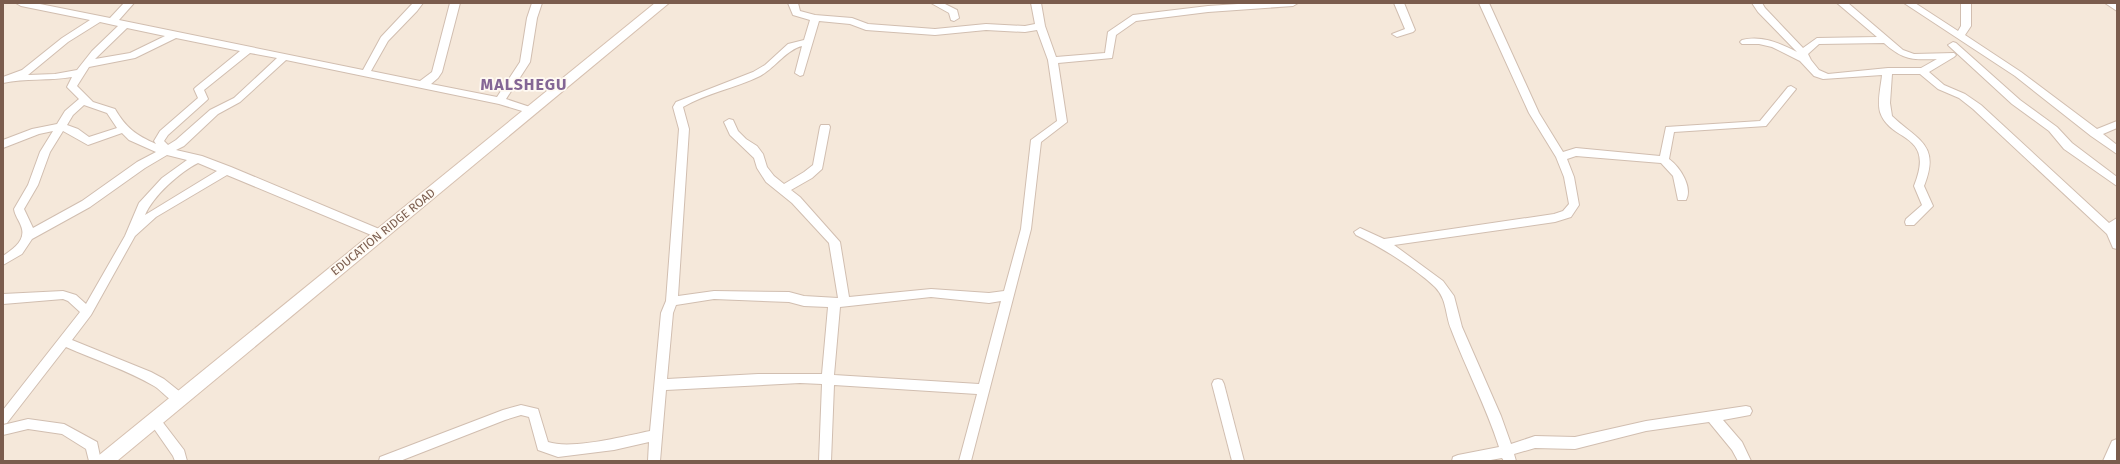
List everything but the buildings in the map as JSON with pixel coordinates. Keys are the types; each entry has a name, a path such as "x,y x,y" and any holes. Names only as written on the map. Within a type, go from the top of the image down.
{"main road":[{"name":"EDUCATION RIDGE ROAD","path":"104,461 663,3"}],"street":[{"path":"21,3 48,6 97,20 176,34 247,50 500,101 532,111"},
{"path":"112,22 129,3"},
{"path":"365,74 384,39 414,9 418,3"},
{"path":"422,85 435,76 455,3"},
{"path":"500,101 525,62 532,18 537,3"},
{"path":"792,3 796,13 815,18 852,21 866,27 935,32 986,27 1025,29 1040,26"},
{"path":"936,3 954,12 954,18"},
{"path":"964,461 1026,229 1036,140 1062,122 1053,60 1040,26 1036,3"},
{"path":"1053,60 1109,56 1111,34 1133,18 1208,9 1293,3"},
{"path":"1397,34 1410,30 1399,3"},
{"path":"1383,243 1555,218 1567,214 1574,205 1574,198 1569,177 1561,157 1534,113 1484,3"},
{"path":"1757,3 1761,10 1804,57 1812,70 1819,75 1834,76 1888,71 1922,71 1928,69 1955,45 1966,26 1966,3"},
{"path":"1842,3 1900,52 1913,57 1955,45 2018,74 2117,150"},
{"path":"1910,3 1932,17 1955,45 2016,102 2053,130 2068,146 2117,182"},
{"path":"800,73 815,18"},
{"path":"8,80 36,65 56,48 97,20"},
{"path":"126,24 107,41 88,64 78,73 72,87 84,100 89,104 111,111 117,122 133,138 155,148 166,149 227,170 380,234"},
{"path":"88,64 132,56 176,34"},
{"path":"1745,42 1755,40 1768,41 1804,57"},
{"path":"1804,57 1817,41 1884,40"},
{"path":"654,461 655,435 667,313 672,301 684,129 678,107 680,104 756,74 768,67 791,46 808,42"},
{"path":"166,149 159,141 164,133 203,99 199,89 247,50"},
{"path":"28,236 86,204 166,149 188,137 214,112 236,100 284,57"},
{"path":"1888,71 1885,111 1889,119 1918,142 1924,155 1924,176 1919,186 1928,206 1910,222"},
{"path":"1922,71 1941,87 1962,96 1977,107 2115,227 2117,245"},
{"path":"8,80 55,78 78,73"},
{"path":"1664,160 1670,129 1762,124 1770,117 1792,89"},
{"path":"3,261 12,256 26,244 29,230 20,216 19,209 33,185 45,152 69,113 84,100"},
{"path":"729,122 734,133 742,142 754,149 770,179 796,200 834,242 838,258 839,302 828,380 825,461"},
{"path":"2095,134 2117,124"},
{"path":"3,144 43,129 60,127 70,129 88,141 124,129"},
{"path":"782,190 808,175 818,166 824,127"},
{"path":"1551,141 1576,152 1664,160 1678,173 1681,181 1682,197"},
{"path":"1561,157 1576,152"},
{"path":"3,418 87,312 130,236 143,206 166,181 186,165 198,159"},
{"path":"130,236 152,214 227,170"},
{"path":"1360,232 1383,243 1439,284 1450,299 1456,327 1495,416 1509,456"},
{"path":"672,301 714,295 747,295 789,298 816,303 931,293 989,298 1008,295"},
{"path":"3,299 63,295 72,298 87,312"},
{"path":"63,342 148,376 160,383 180,399"},
{"path":"660,385 800,378 984,388"},
{"path":"1218,384 1238,461"},
{"path":"385,461 503,415 521,410 534,413 543,446 558,451 614,444 655,435"},
{"path":"1458,461 1509,456 1535,442 1576,443 1646,426 1746,411"},
{"path":"1712,416 1737,446 1745,461"},
{"path":"154,420 179,454 181,461"},
{"path":"3,430 28,424 64,429 92,446 95,461"},
{"path":"2109,461 2117,445"}],"shaded area":[{"path":"3,3 2117,3 2117,461 3,461"}],"district":[{"name":"MALSHEGU","path":"524,84"}]}
